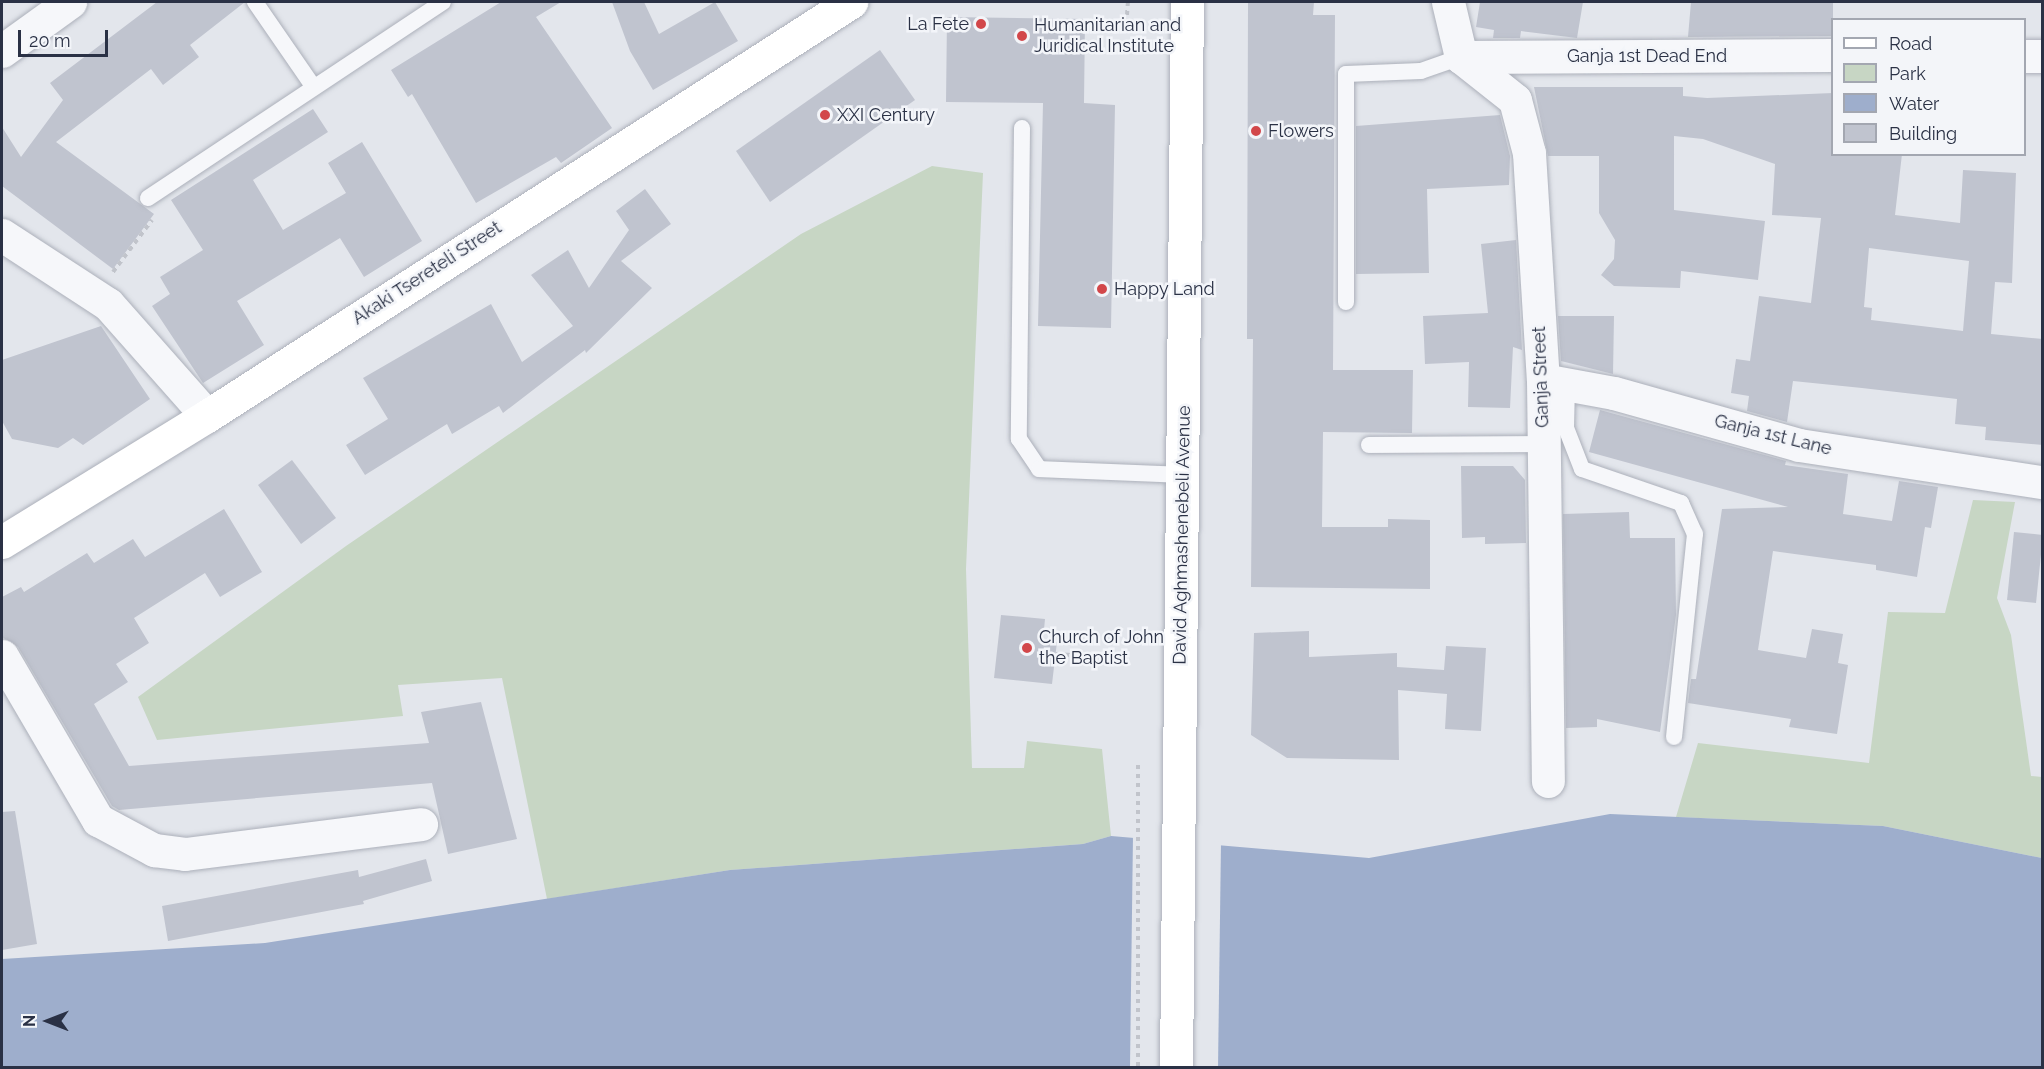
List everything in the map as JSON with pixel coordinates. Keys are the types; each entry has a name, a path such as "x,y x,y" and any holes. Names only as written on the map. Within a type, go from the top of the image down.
{"main road":[{"name":"Akaki Tsereteli Street","path":"2,542 207,416 851,2"},
{"name":"David Aghmashenebeli Avenue","path":"1176,1068 1187,2"}],"street":[{"path":"2,51 70,2"},
{"path":"1448,2 1461,57"},
{"name":"Ganja 1st Dead End","path":"1461,57 1831,55"},
{"path":"2026,56 2043,56"},
{"name":"Ganja Street","path":"1461,57 1515,100 1529,153 1555,382 1544,444 1548,782"},
{"path":"2,235 108,304 207,416"},
{"name":"Ganja 1st Lane","path":"1555,382 1614,393 1799,445 2043,482"},
{"path":"2,656 98,820 154,850 186,854 421,824"}],"lane":[{"path":"255,2 314,86"},
{"path":"148,198 443,2"},
{"path":"1346,302 1346,74 1421,71 1461,57"},
{"path":"1022,128 1019,439 1039,469 1183,475"},
{"path":"1555,382 1566,428 1582,469 1681,503 1695,534 1674,737"},
{"path":"1369,446 1544,444"}],"path":[{"path":"1127,15 1128,2"},
{"path":"109,277 160,210 148,198"},
{"path":"1056,654 1116,658"},
{"path":"1138,765 1138,1068"}],"green space":[{"path":"932,166 983,173 966,569 972,768 1024,768 1027,741 1102,749 1111,836 1083,844 730,870 547,899 502,678 398,685 403,716 157,740 138,697 346,546 801,234"},
{"path":"1973,500 2015,502 1997,598 2011,635 2031,776 2042,777 2042,858 1883,826 1676,817 1698,743 1869,763 1888,612 1945,613"}],"water":[{"path":"1610,814 1883,826 2042,858 2042,1067 2,1068 2,959 265,943 730,870 1083,844 1111,836 1369,858"}],"pier":[{"path":"1133,835 1221,842 1218,1068 1130,1067"}],"building":[{"path":"157,2 245,2 190,45 199,57 163,85 151,69 56,142 154,214 113,269 2,186 2,127 21,157 63,100 50,83"},
{"path":"501,2 561,2 536,17 612,128 561,163 556,157 476,203 412,94 408,97 391,70"},
{"path":"612,2 644,2 659,34 715,2 738,41 653,90 630,51"},
{"path":"1248,2 1314,2 1313,15 1335,15 1333,370 1413,370 1412,433 1323,432 1322,527 1388,527 1388,519 1430,520 1430,589 1251,587 1253,339 1247,339"},
{"path":"1480,2 1583,2 1577,38 1521,31 1520,38 1493,38 1494,30 1476,27"},
{"path":"1691,2 1833,2 1831,36 1688,37"},
{"path":"947,17 1085,19 1084,103 1115,105 1111,328 1038,326 1043,103 946,102"},
{"path":"880,50 915,100 770,202 736,151"},
{"path":"1534,87 1683,87 1683,96 1707,98 1831,93 1831,156 1902,156 1895,215 1960,223 1963,170 2016,173 2012,283 1995,282 1991,334 2043,339 2043,445 1985,440 1986,427 1955,424 1957,399 1862,388 1793,381 1787,422 1747,411 1749,396 1731,393 1736,359 1750,361 1759,296 1811,303 1821,218 1772,215 1775,164 1703,139 1674,136 1674,210 1765,221 1758,280 1681,271 1680,288 1614,286 1601,275 1614,259 1615,240 1599,213 1599,156 1548,156","holes":["1869,248 1969,261 1963,331 1871,320 1872,308 1864,307"]},
{"path":"313,109 328,132 253,180 283,230 346,193 328,163 362,142 422,241 364,277 340,238 237,301 264,345 203,383 152,306 170,294 160,277 203,250 171,200"},
{"path":"1500,115 1510,156 1509,185 1427,189 1429,273 1356,274 1356,126"},
{"path":"645,189 671,224 621,261 652,288 586,353 585,350 503,413 499,406 452,434 447,424 365,475 346,445 388,419 363,378 491,304 522,362 573,326 531,275 568,250 589,288 629,230 616,211"},
{"path":"1516,240 1522,350 1513,347 1510,408 1468,407 1469,362 1425,364 1423,316 1488,313 1481,244"},
{"path":"1558,316 1614,316 1613,374 1561,361"},
{"path":"101,326 150,399 83,445 73,438 58,448 12,439 2,421 2,360"},
{"path":"1600,410 1786,461 1785,465 1848,474 1843,514 1892,521 1899,481 1938,487 1931,528 1925,527 1917,577 1876,570 1876,565 1773,551 1758,650 1806,658 1812,629 1843,634 1838,663 1848,665 1837,734 1789,727 1791,719 1688,703 1691,679 1696,679 1722,509 1788,507 1589,452"},
{"path":"292,460 336,518 301,544 258,485"},
{"path":"1461,466 1513,466 1525,480 1526,543 1485,544 1485,537 1462,538"},
{"path":"224,509 262,572 220,597 205,573 134,618 149,643 116,664 128,682 94,704 129,766 429,743 421,712 481,702 517,839 448,854 432,783 119,810 112,806 18,647 2,637 2,597 21,587 24,592 87,553 94,563 133,539 145,557"},
{"path":"1629,512 1630,538 1675,538 1676,615 1660,732 1597,719 1597,727 1566,728 1563,514"},
{"path":"2014,532 2043,535 2036,603 2007,600"},
{"name":"Church of John the Baptist","path":"1001,615 1045,619 1043,640 1057,642 1052,684 994,678"},
{"path":"1309,631 1309,657 1397,653 1397,667 1444,670 1446,646 1486,648 1481,731 1445,729 1447,694 1398,690 1399,760 1287,758 1251,735 1254,633"},
{"path":"15,811 37,944 2,950 2,812"},
{"path":"426,859 432,881 363,901 364,904 168,941 162,906 358,870 359,877"}],"place":[{"name":"La Fete","path":"981,24"},
{"name":"Humanitarian and Juridical Institute","path":"1022,36"},
{"name":"XXI Century","path":"825,115"},
{"name":"Flowers","path":"1256,131"},
{"name":"Happy Land","path":"1102,289"},
{"name":"Church of John the Baptist","path":"1027,648"}]}
